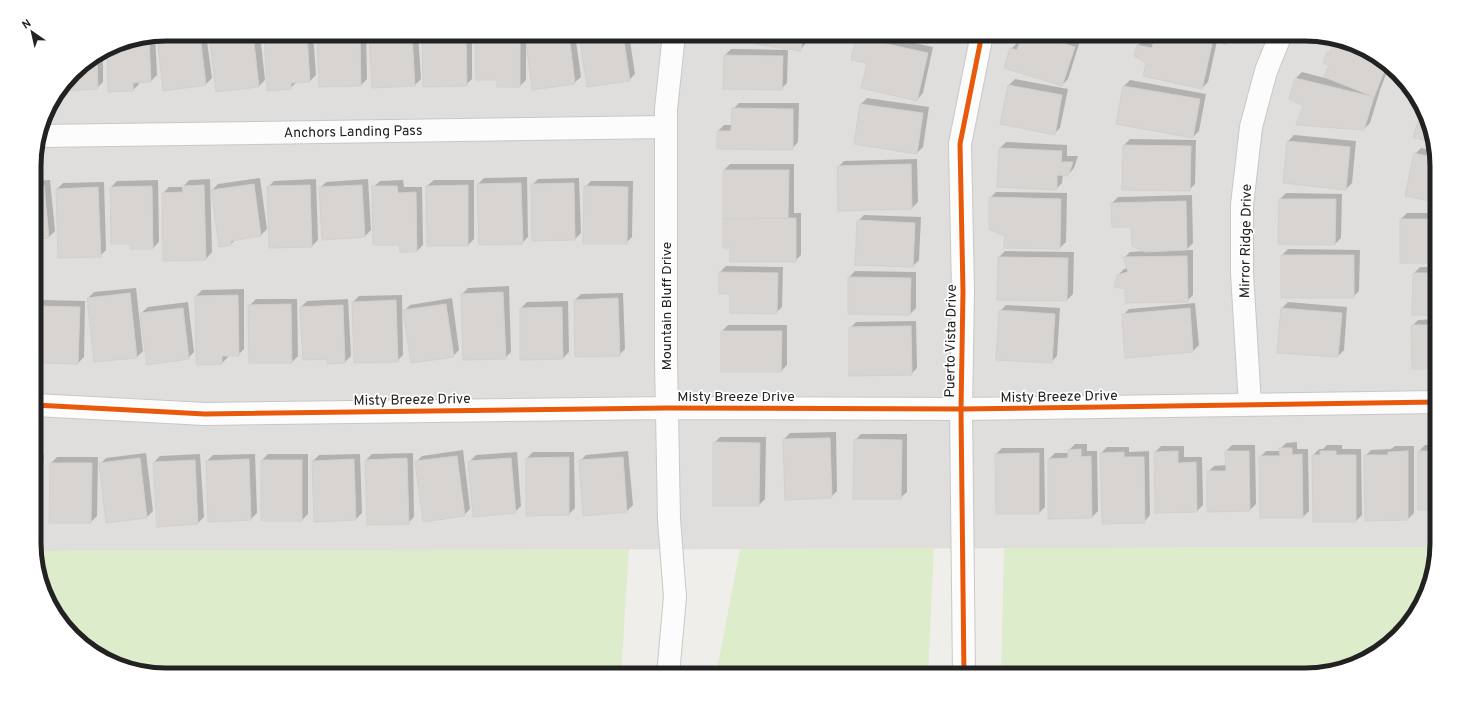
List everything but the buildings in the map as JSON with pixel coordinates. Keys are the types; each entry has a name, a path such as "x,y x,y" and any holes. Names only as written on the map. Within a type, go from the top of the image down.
{"street":[{"name":"Mountain Bluff Drive","path":"669,668 675,597 669,519 666,109 673,41"},
{"name":"Puerto Vista Drive","path":"964,668 961,410 963,291 960,144 981,41"},
{"name":"Mirror Ridge Drive","path":"1250,405 1242,273 1242,206 1251,128 1266,71 1278,41"},
{"name":"Anchors Landing Pass","path":"45,136 666,127"},
{"name":"Misty Breeze Drive","path":"41,405 205,414 667,408 961,410 1430,402"}],"shaded area":[{"path":"158,41 1313,41 1337,45 1367,58 1381,67 1404,90 1420,118 1426,134 1429,150 1430,547 41,551 41,158 45,134 54,111 62,97 78,78 90,67 118,51 142,43"}],"green space":[{"path":"1430,547 1428,567 1420,591 1404,619 1393,631 1381,642 1353,658 1329,666 1313,668 1001,668 1004,548"},
{"path":"934,548 928,668 717,668 740,549"},
{"path":"629,549 621,668 166,668 142,666 118,658 104,651 90,642 67,619 51,591 45,575 41,551"}],"cycle path":[{"path":"964,668 961,409 963,291 960,144 981,41"},
{"path":"41,405 205,414 667,408 961,409 1430,402"}]}
